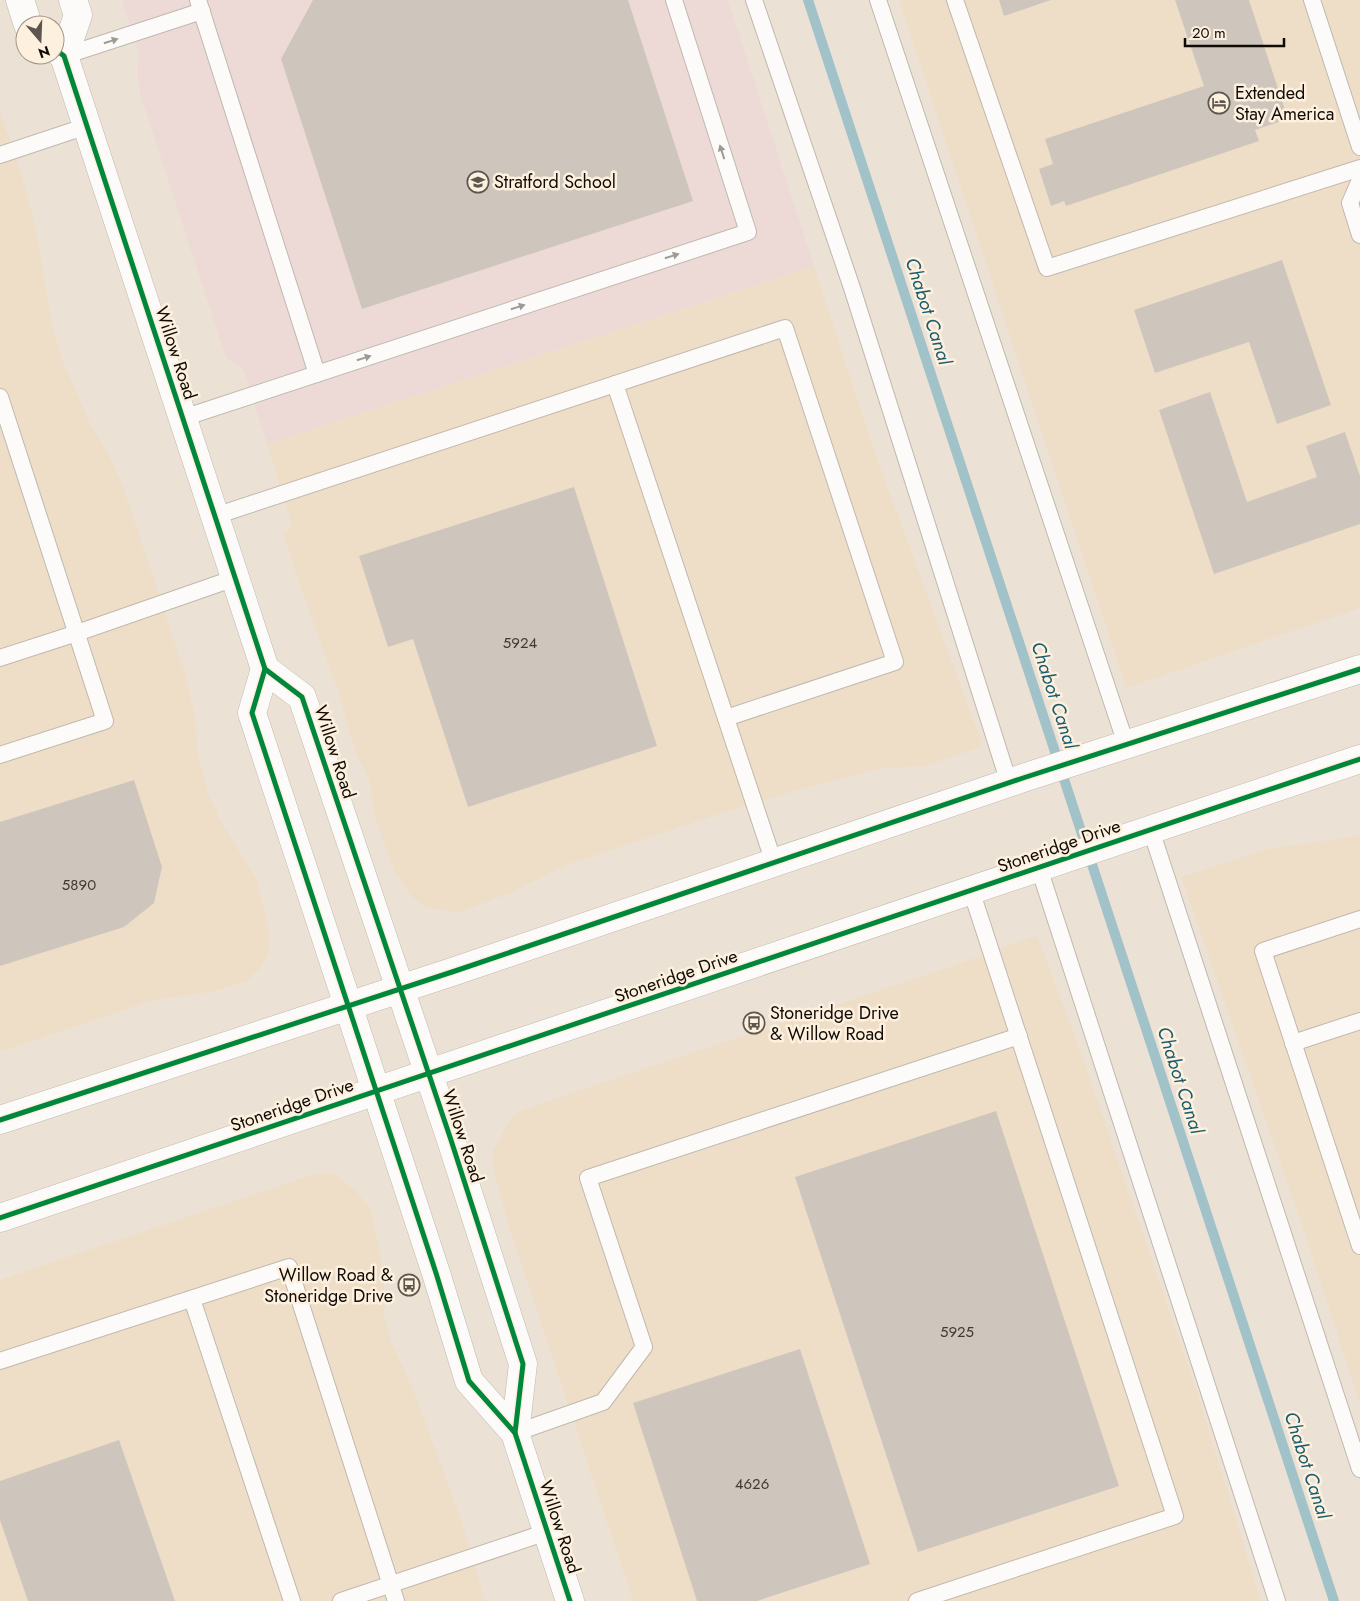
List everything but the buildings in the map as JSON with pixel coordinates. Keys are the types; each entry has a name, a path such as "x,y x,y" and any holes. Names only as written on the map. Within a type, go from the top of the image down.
{"main road":[{"path":"20,0 25,15"},
{"path":"65,43 78,16 73,0"},
{"name":"Willow Road","path":"64,65 87,126 265,670 252,713 436,1272 469,1381 515,1433 570,1601"},
{"path":"0,1120 400,989 1016,780 1360,669"},
{"name":"Willow Road","path":"265,670 302,697 428,1074 523,1364 515,1433"},
{"name":"Stoneridge Drive","path":"0,1218 1360,759"}],"lane":[{"path":"182,418 748,232 674,0"},
{"path":"754,0 1016,780"},
{"path":"878,0 1118,747"},
{"path":"955,0 1047,268 1360,168"},
{"path":"1312,0 1360,147"},
{"path":"65,51 200,6 317,374"},
{"path":"0,155 87,126"},
{"path":"1360,180 1350,203 1360,235"},
{"path":"215,516 785,328 895,662 726,718"},
{"path":"616,384 774,863"},
{"path":"0,397 105,721 0,755"},
{"path":"0,658 235,578"},
{"path":"1143,832 1360,1469"},
{"path":"1044,866 1277,1601"},
{"path":"917,1601 1175,1516 971,890"},
{"path":"1360,919 1263,951 1360,1246"},
{"path":"1293,1043 1360,1021"},
{"path":"515,1433 603,1402 644,1347 588,1178 1019,1036"},
{"path":"0,1361 288,1267 396,1601"},
{"path":"192,1299 292,1601"},
{"path":"341,1601 547,1532"}],"shaded area":[{"name":"Stratford School","path":"122,0 728,0 814,266 267,444 243,369 226,358 141,97 137,73 139,53"},
{"path":"899,0 1360,0 1360,608 1126,688"},
{"path":"0,111 26,188 36,230 51,321 63,362 91,426 108,453 123,486 186,676 195,717 198,755 208,792 221,822 256,878 270,932 270,949 262,966 247,981 211,992 154,1000 0,1052"},
{"path":"814,266 875,453 983,746 926,766 878,769 784,794 713,816 567,865 512,892 458,913 424,907 411,896 395,872 375,818 369,779 356,754 337,688 283,534 292,525 267,444"},
{"path":"1360,834 1360,1404 1301,1222 1181,877 1267,849"},
{"path":"1037,935 1084,1061 1198,1395 1261,1601 633,1601 508,1224 494,1171 493,1151 509,1121 520,1111 935,972"},
{"path":"314,1174 335,1174 355,1190 371,1210 384,1272 384,1316 391,1341 414,1392 443,1470 466,1534 485,1601 0,1601 0,1280"}],"waterway":[{"name":"Chabot Canal","path":"808,0 1334,1601"}],"cycle path":[{"path":"65,59 265,669 252,713 436,1273 469,1381 515,1433 570,1601"},
{"path":"265,669 302,697 451,1140 523,1364 515,1433"},
{"path":"0,1120 455,971 1023,778 1360,669"},
{"path":"0,1218 1360,759"}],"place":[{"name":"Extended Stay America","path":"1219,103"},
{"name":"Stratford School","path":"478,182"},
{"name":"Stoneridge Drive & Willow Road","path":"754,1023"},
{"name":"Willow Road & Stoneridge Drive","path":"409,1285"}]}
